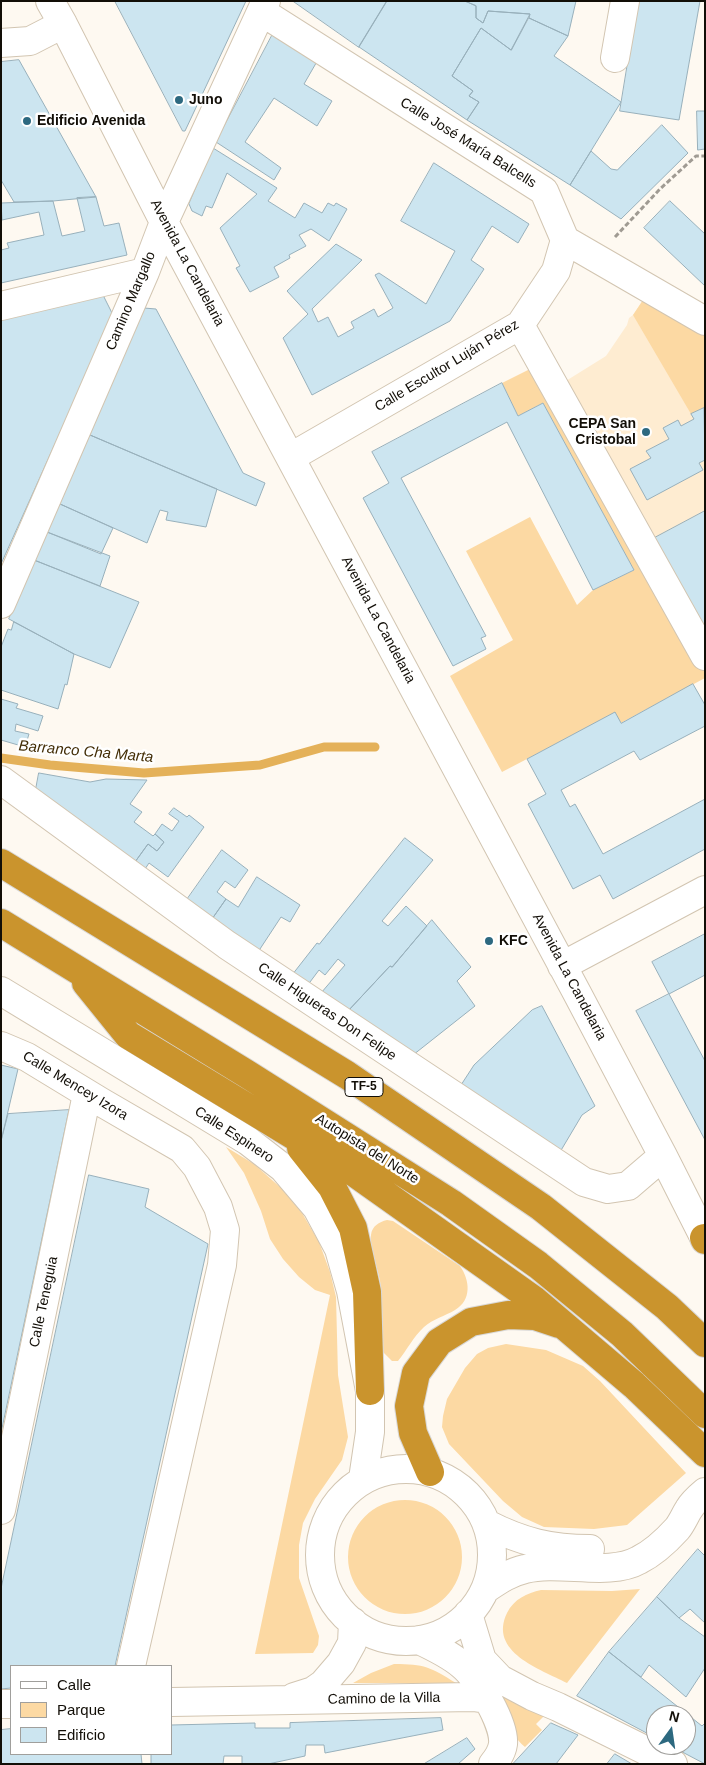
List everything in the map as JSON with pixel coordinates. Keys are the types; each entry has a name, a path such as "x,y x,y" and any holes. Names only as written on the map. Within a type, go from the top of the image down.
{"highway":[{"name":"TF-5","path":"1,863 347,1075 541,1207 667,1307 705,1343"},
{"name":"Autopista del Norte","path":"1,923 452,1203 538,1265 622,1334 705,1414"},
{"path":"72,966 128,1035 368,1182 534,1300 634,1385 705,1454"},
{"path":"274,1124 305,1151 332,1187 353,1228 367,1292 370,1391"},
{"path":"430,1472 413,1433 409,1406 416,1373 439,1342 471,1322 508,1315 536,1316 562,1325"}],"street":[{"path":"615,58 625,1"},
{"name":"Camino Margallo","path":"1,604 145,272 164,222 264,7"},
{"name":"Calle José María Balcells","path":"264,7 544,191 565,240"},
{"path":"1,43 30,41 57,13"},
{"name":"Avenida La Candelaria","path":"57,13 164,222 663,1156 704,1239"},
{"path":"565,240 705,321"},
{"name":"Calle Escultor Luján Pérez","path":"291,458 520,325 556,271 565,240"},
{"path":"1,306 145,272"},
{"path":"520,325 705,656"},
{"name":"Calle Higueras Don Felipe","path":"1,780 227,945 584,1182 608,1189 628,1186 663,1156"},
{"path":"562,966 705,890"},
{"name":"Calle Espinero","path":"1,991 248,1141 283,1168 317,1208 339,1249 351,1291 370,1391 370,1432 363,1479"},
{"name":"Calle Mencey Izora","path":"1,1046 27,1057 182,1149 197,1167 218,1207 225,1230 222,1265 131,1665"},
{"name":"Calle Teneguia","path":"1,1510 87,1094"},
{"path":"487,1588 493,1551 487,1524 478,1506 465,1491 449,1479 430,1472 398,1468 363,1479 347,1490 332,1509 322,1531 319,1556 322,1580 333,1602 353,1622 370,1634 394,1640 418,1640 439,1635 468,1614 487,1588 507,1576 524,1569 544,1566 624,1566 638,1561 655,1549 678,1528 697,1499"},
{"path":"487,1524 508,1535 532,1543 565,1549 622,1548 646,1536 667,1518 697,1499"},
{"path":"468,1614 482,1660 500,1679 673,1764"},
{"name":"Camino de la Villa","path":"280,1701 313,1691 323,1684 341,1663 352,1643 353,1622"},
{"path":"418,1640 443,1652 464,1666 487,1699 499,1721 503,1745 498,1758 492,1764"},
{"name":"Camino de la Villa","path":"172,1702 464,1697 487,1699"}],"path":[{"path":"596,258 660,189 696,156 705,156"}],"shaded area":[{"name":"CEPA San Cristobal","path":"645,297 705,332 705,640 561,384 606,356 627,325 629,318"}],"green space":[{"path":"645,297 705,332 705,410 703,408 691,414 633,315"},
{"path":"534,367 705,673 705,678 621,723 615,713 502,772 450,676 513,640 466,551 530,517 577,605 593,590 634,570 543,403 518,416 502,383"},
{"path":"226,1147 254,1164 281,1188 302,1213 319,1242 330,1272 336,1297 338,1375 348,1437 342,1460 315,1499 303,1523 299,1545 299,1578 319,1636 318,1645 313,1653 255,1654 330,1295 315,1290 299,1277 283,1259 270,1239 261,1211 244,1173"},
{"path":"387,1220 393,1221 460,1266 466,1277 468,1290 461,1306 424,1327 398,1361 392,1361 383,1352 381,1290 371,1240 374,1227"},
{"path":"506,1344 546,1350 583,1366 600,1381 686,1473 627,1525 594,1529 544,1527 522,1517 503,1501 449,1444 442,1427 447,1399 465,1368 477,1354 488,1348"},
{"path":"405,1500 427,1505 445,1517 457,1535 462,1557 457,1579 445,1597 427,1609 405,1614 383,1609 365,1597 353,1579 348,1557 353,1535 365,1517 383,1505"},
{"path":"640,1589 567,1683 531,1665 511,1649 505,1638 503,1627 507,1613 517,1600 531,1593 541,1590 612,1591"},
{"path":"394,1664 427,1668 440,1673 456,1683 353,1683 371,1673"},
{"path":"492,1687 545,1715 536,1724 542,1730 525,1747 509,1727"}],"building":[{"path":"115,1 246,1 185,131 183,131"},
{"path":"293,1 387,1 359,47"},
{"path":"387,1 465,1 476,6 476,18 483,23 488,11 530,14 511,50 481,28 452,76 473,91 469,96 479,102 467,120 359,47"},
{"path":"465,1 576,1 568,36 529,18 530,14 488,11 483,23 476,18 476,6"},
{"path":"638,1 700,1 679,120 620,111"},
{"path":"529,18 568,36 554,56 621,102 570,185 467,120 479,102 469,96 473,91 452,76 481,28 511,50"},
{"path":"275,30 319,58 304,84 332,101 317,126 274,98 245,142 281,168 274,180 216,142"},
{"name":"Edificio Avenida","path":"19,60 96,197 14,202 1,180 1,62"},
{"path":"697,111 705,111 705,149 698,150"},
{"path":"662,125 688,153 621,219 570,185 591,151 611,169 617,170"},
{"path":"213,148 277,188 268,201 295,218 304,203 322,213 328,203 334,206 336,203 347,209 329,241 311,229 299,235 306,246 289,255 290,258 274,267 279,277 250,292 236,268 240,266 220,228 257,194 227,173 212,208 206,206 202,216 192,211 189,204"},
{"path":"434,163 529,224 518,243 492,226 471,260 484,269 450,321 312,395 283,338 308,314 287,291 336,244 362,260 312,309 318,322 328,317 338,337 354,328 351,322 374,309 378,317 393,308 375,275 379,273 426,304 455,251 401,221"},
{"path":"96,197 104,226 119,223 127,255 1,283 1,250 9,248 7,243 44,235 39,212 2,220 1,203 53,201 62,236 85,231 77,198"},
{"path":"670,201 705,234 705,286 644,228"},
{"path":"103,295 113,315 1,564 1,320"},
{"path":"144,308 156,309 243,473 265,483 256,506 90,435"},
{"path":"502,383 518,416 543,403 634,570 593,590 507,422 401,478 486,636 481,638 486,649 453,666 363,498 389,483 372,452"},
{"path":"704,408 705,460 699,463 703,470 647,500 630,469 651,458 646,451 669,439 663,428 678,420 681,426 694,419 691,414"},
{"path":"90,435 217,489 206,527 166,520 168,512 160,510 147,543 60,504"},
{"path":"60,504 113,528 101,554 47,532"},
{"path":"705,511 705,633 647,542"},
{"path":"47,532 110,556 100,586 34,560"},
{"path":"34,560 139,602 110,668 74,654 9,619"},
{"path":"14,622 74,654 67,685 65,684 58,709 1,690 1,647 8,629 11,630"},
{"path":"693,684 705,705 705,726 640,760 634,751 561,790 570,807 575,804 603,854 705,799 705,849 613,899 600,875 573,889 528,804 546,794 527,759 615,712 621,723"},
{"path":"1,699 18,704 16,708 43,716 38,731 16,724 15,731 29,734 25,747 1,740"},
{"path":"39,773 90,782 106,779 147,780 130,804 142,812 134,822 153,836 155,834 164,842 157,851 148,844 135,862 36,789"},
{"path":"174,808 187,817 189,815 204,827 168,877 149,863 145,869 135,862 148,844 157,851 164,842 155,834 162,824 172,831 179,821 169,814"},
{"path":"405,838 433,860 382,921 388,926 406,906 427,926 392,967 390,966 348,1011 321,993 345,965 338,959 325,975 319,970 307,986 292,975"},
{"path":"222,850 248,870 235,888 225,881 217,892 226,899 212,919 186,901"},
{"path":"257,877 300,905 290,922 281,917 258,952 212,919 226,899 238,907"},
{"path":"432,920 471,967 457,981 475,1006 413,1055 348,1011 390,966 392,967"},
{"path":"705,934 705,975 669,994 652,962"},
{"path":"669,994 705,1061 705,1140 636,1011"},
{"path":"542,1006 595,1106 582,1115 560,1152 461,1085 474,1065 532,1010"},
{"path":"1,1065 18,1069 1,1141"},
{"path":"69,1110 1,1433 1,1141 8,1114"},
{"path":"89,1175 149,1189 145,1207 208,1244 115,1665 10,1665 10,1688 1,1689 1,1589"},
{"path":"698,1549 705,1556 705,1623 690,1609 679,1618 657,1597"},
{"path":"657,1597 679,1618 705,1637 705,1668 686,1697 649,1665 641,1677 609,1652"},
{"path":"609,1652 676,1705 646,1705 646,1733 577,1696"},
{"path":"441,1718 443,1730 325,1753 324,1745 306,1745 305,1756 268,1764 242,1764 242,1756 224,1756 223,1764 151,1764 151,1755 172,1755 172,1725 255,1723 255,1728 290,1728 290,1723"},
{"path":"696,1721 702,1726 705,1723 705,1764 688,1755 696,1755"},
{"path":"551,1723 578,1735 556,1764 513,1764"},
{"path":"10,1729 10,1755 141,1755 142,1764 1,1764 1,1730"},
{"path":"467,1738 475,1749 458,1764 424,1764"},
{"path":"615,1754 632,1764 607,1764"}],"waterway":[{"name":"Barranco Cha Marta","path":"1,758 50,765 144,773 260,765 324,747 375,747"}],"place":[{"name":"Juno","path":"179,100"},
{"name":"Edificio Avenida","path":"27,121"},
{"name":"CEPA San Cristobal","path":"646,432"},
{"name":"KFC","path":"489,941"}]}
